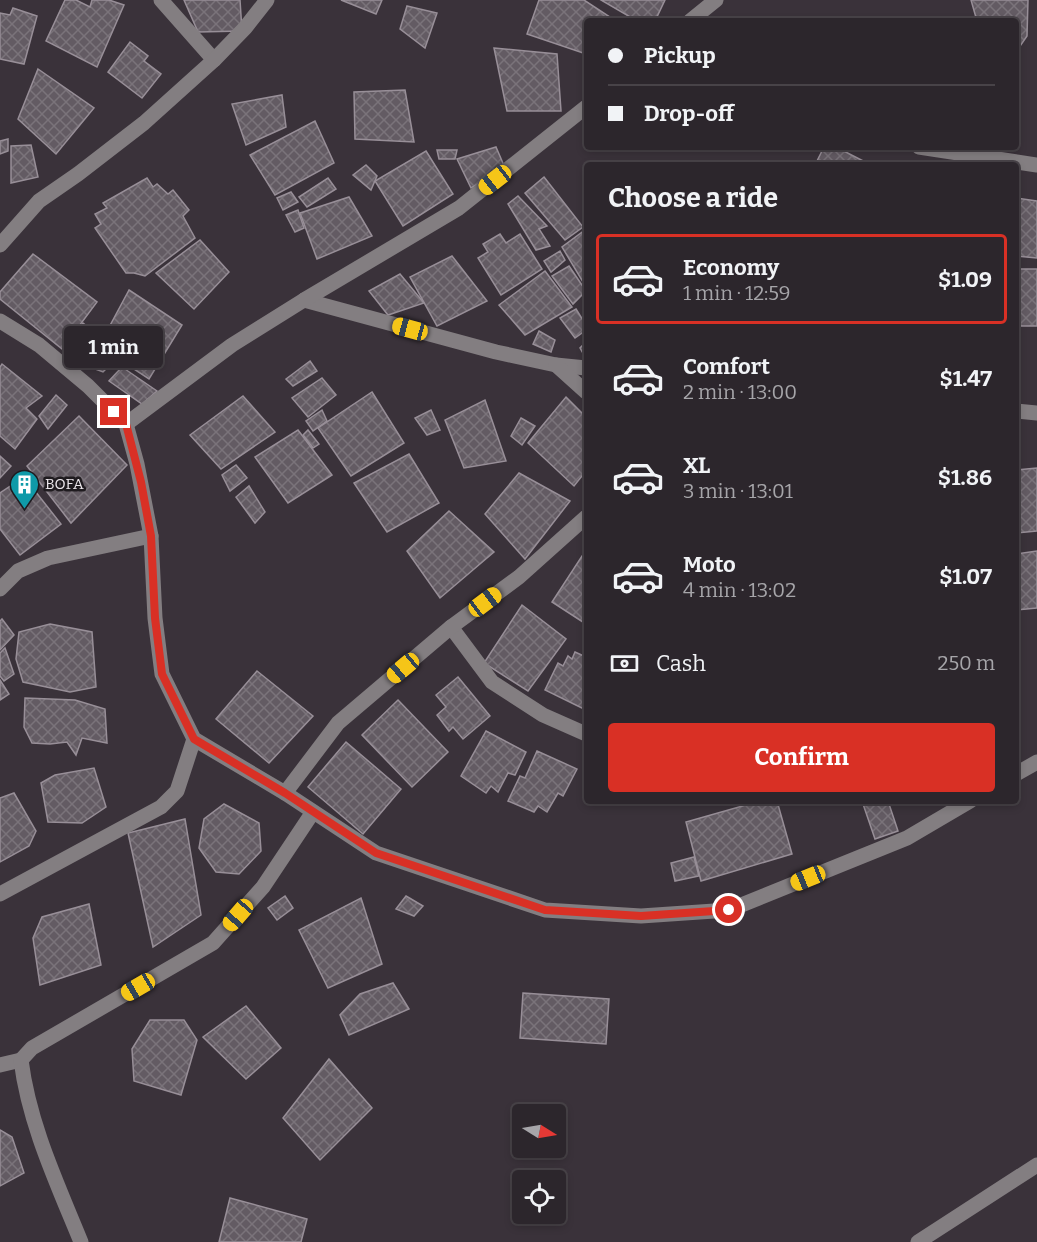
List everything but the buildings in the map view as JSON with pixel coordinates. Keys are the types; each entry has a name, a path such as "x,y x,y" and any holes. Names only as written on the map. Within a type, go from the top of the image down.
{"street":[{"path":"161,0 214,60"},
{"path":"0,245 39,201 144,123 214,60 245,28 267,0"},
{"path":"694,18 716,0"},
{"path":"126,424 232,345 459,208 584,109"},
{"path":"939,150 1017,162"},
{"path":"1019,162 1037,165"},
{"path":"304,300 496,352 556,365 584,368"},
{"path":"0,321 39,345 88,386 126,424 137,464 151,536 155,618 162,674 194,739 285,793 376,853 545,910 641,916 729,910 907,838 965,804"},
{"path":"556,365 584,390"},
{"path":"1019,411 1037,413"},
{"path":"285,793 338,723 452,627 519,577 584,520"},
{"path":"0,589 18,571 48,558 151,536"},
{"path":"452,627 492,682 543,715 584,733"},
{"path":"0,894 161,807 177,791 194,739"},
{"path":"1019,772 1037,762"},
{"path":"0,1065 21,1060 32,1048 213,943 263,886 313,812"},
{"path":"21,1060 30,1105 48,1161 81,1242"},
{"path":"918,1242 1037,1165"}],"place":[{"name":"BOFA","path":"24,510"}],"route":[{"path":"114,412 126,424 137,464 151,536 155,618 162,674 194,739 285,793 376,853 545,910 641,916 729,910"}]}
